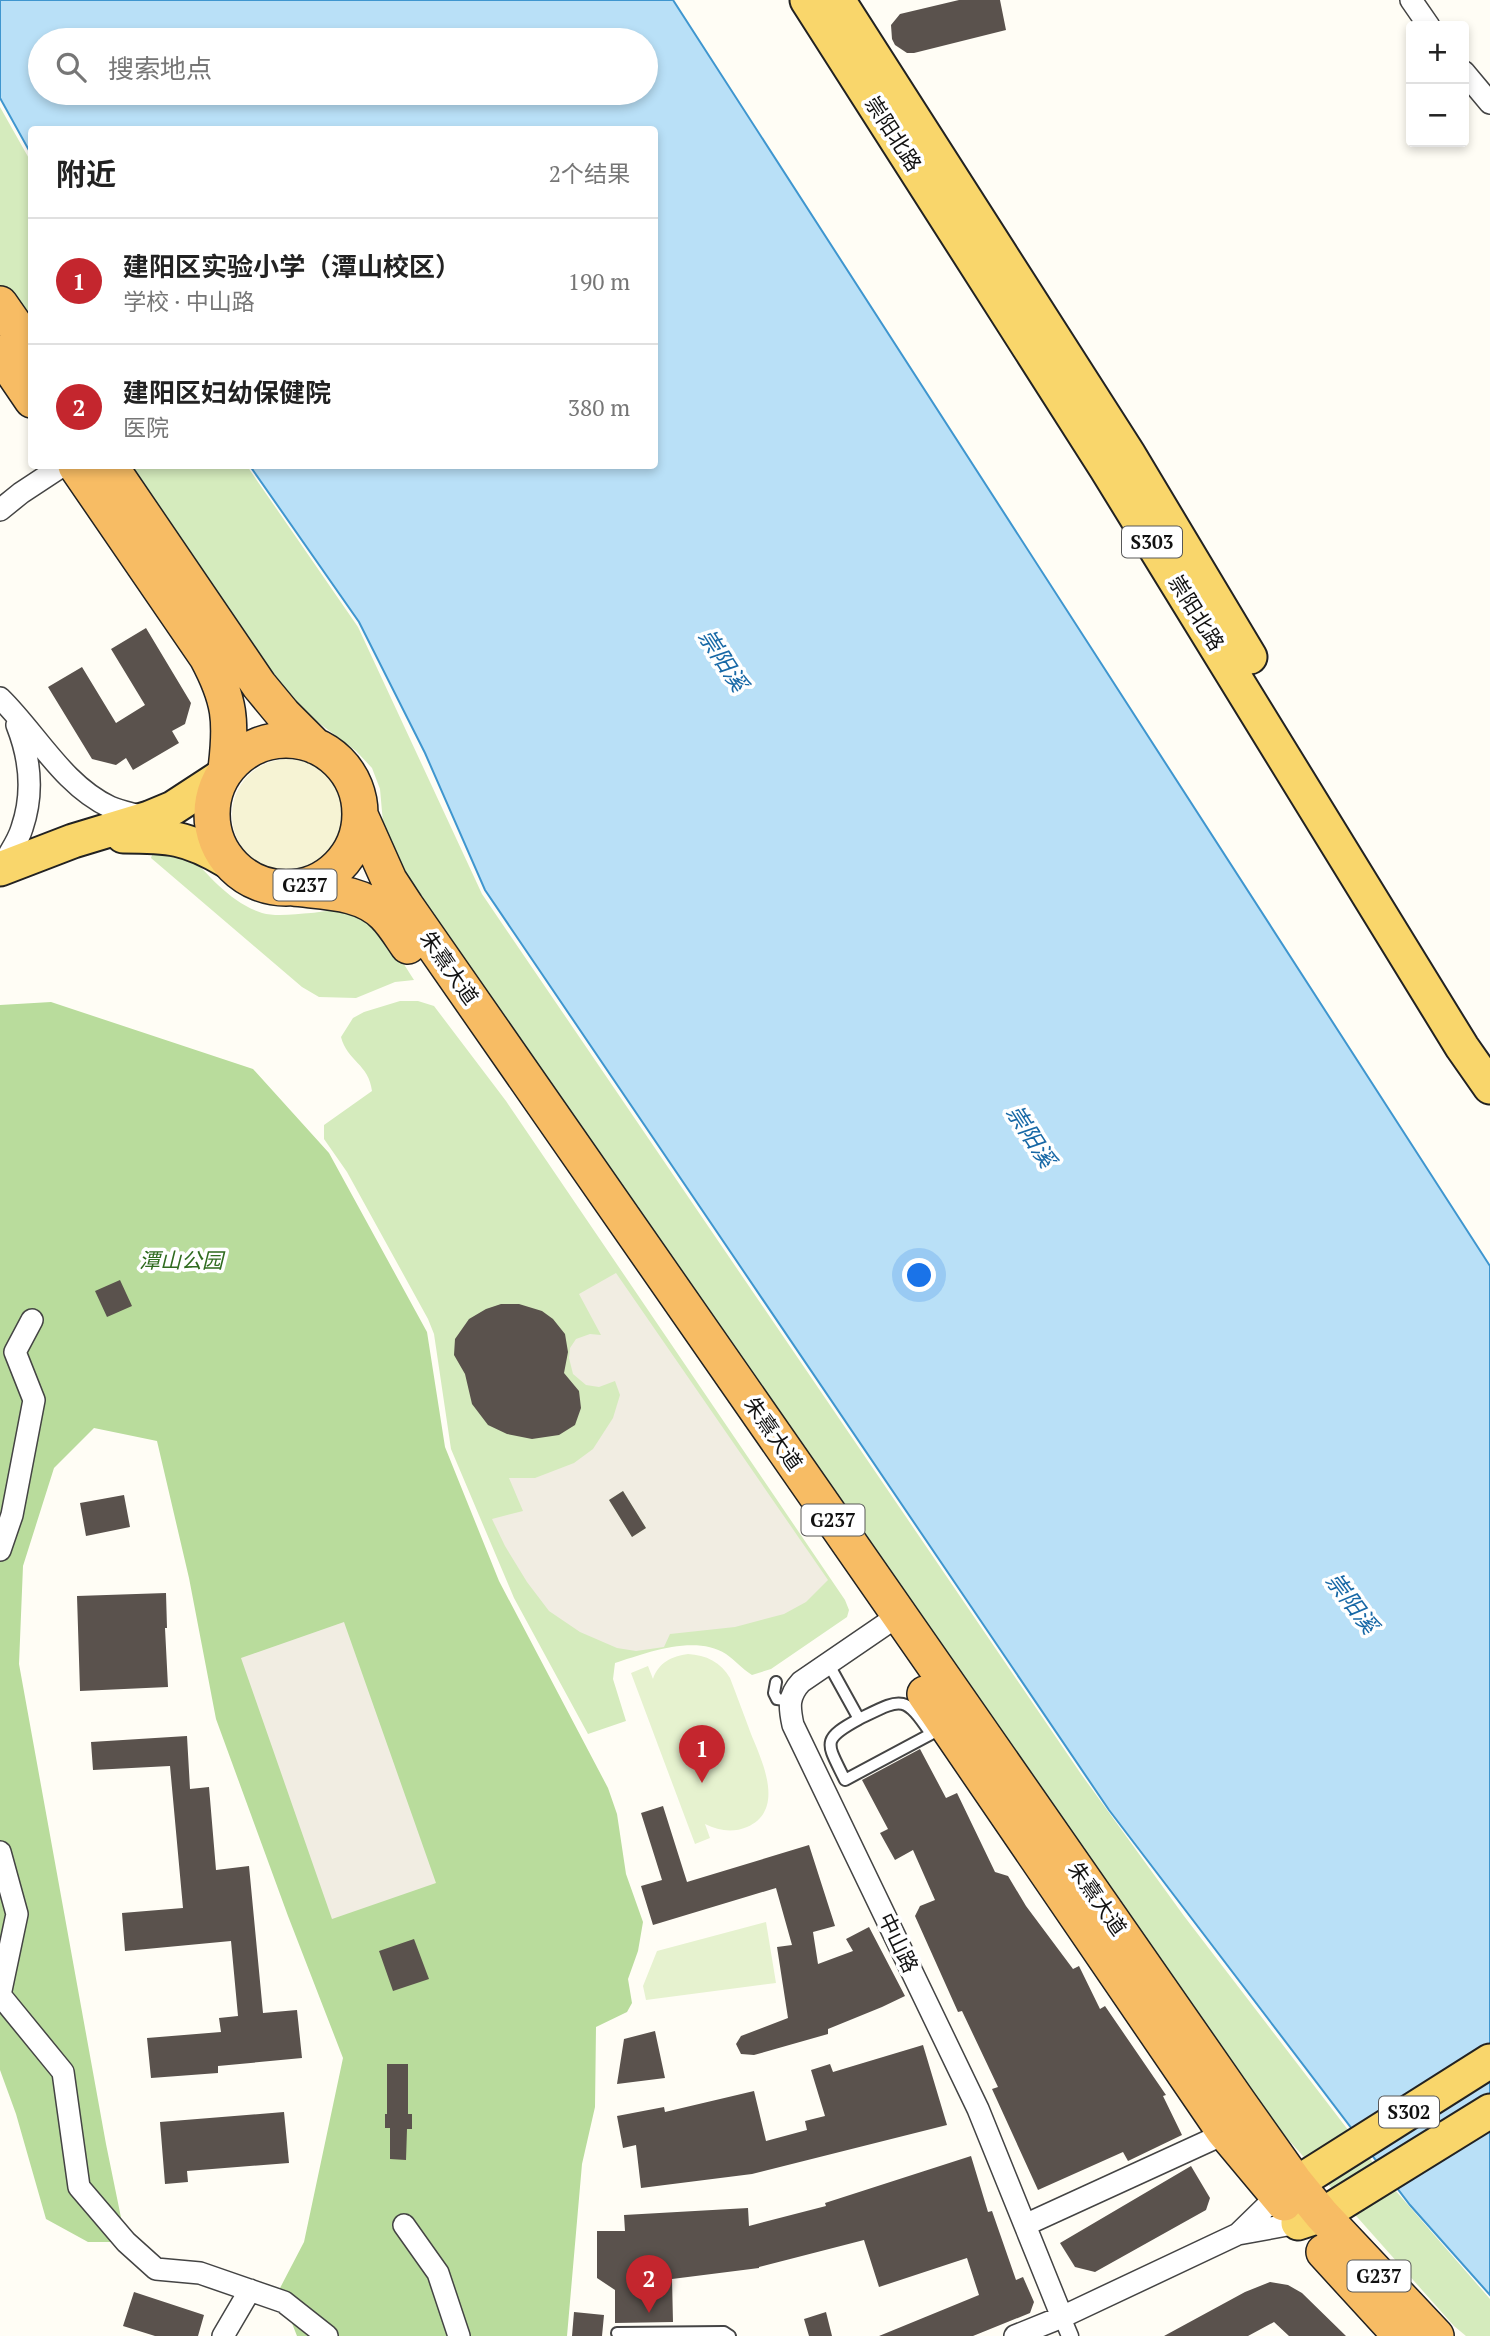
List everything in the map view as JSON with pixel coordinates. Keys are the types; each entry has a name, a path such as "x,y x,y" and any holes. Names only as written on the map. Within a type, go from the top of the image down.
{"highway":[{"path":"0,304 28,344"},
{"path":"0,353 28,394"},
{"path":"78,469 206,657 222,685 228,708 229,728 224,772 214,792 212,819 218,845 227,861"},
{"name":"G237","path":"112,469 259,685 315,746 333,757 348,773 357,793 360,815 357,836 347,856 333,872 314,883 293,888 275,888 257,883 241,874 227,861"},
{"name":"G237","path":"224,772 244,752 266,742 291,740 315,746"},
{"name":"朱熹大道","path":"360,815 389,880 406,906 889,1622 1226,2133 1286,2189"},
{"name":"朱熹大道","path":"293,888 356,897 372,903 387,916 746,1428 889,1622 1286,2189 1310,2219"},
{"name":"G237","path":"1310,2219 1401,2336"},
{"name":"G237","path":"1310,2219 1436,2336"}],"main road":[{"name":"崇阳北路","path":"807,0 1099,456 1462,1046 1490,1087"},
{"name":"崇阳北路","path":"838,0 1129,455 1490,1055"},
{"path":"0,871 173,808 224,772"},
{"path":"75,845 123,836 167,836 200,845 227,861"},
{"name":"S302","path":"1286,2189 1490,2061"},
{"name":"S302","path":"1310,2219 1356,2196 1490,2111"}],"street":[{"path":"1411,0 1426,21"},
{"path":"1469,78 1490,103"},
{"path":"0,510 57,469"},
{"path":"6,704 60,766 91,796 111,807 149,818"},
{"path":"0,871 22,828 31,782 27,750 6,704"},
{"path":"0,1550 12,1515 34,1400 15,1352 32,1320"},
{"name":"中山路","path":"889,1622 801,1682 785,1686 793,1725 978,2109 1066,2327"},
{"path":"0,1852 17,1914 0,1996 62,2072 79,2187 126,2242 156,2269 200,2273 284,2302 327,2336"},
{"path":"1025,2225 1226,2133"},
{"path":"1015,2336 1066,2327 1238,2234 1286,2189"},
{"path":"1238,2234 1310,2219"},
{"path":"404,2225 438,2273 459,2336"},
{"path":"223,2336 250,2290"}],"lane":[{"path":"828,1663 859,1719"},
{"path":"887,1705 906,1705 914,1709 931,1734 845,1780 830,1748 831,1739 836,1732 859,1719 887,1705"},
{"path":"617,2333 724,2332 730,2336"}],"shaded area":[{"path":"288,759 310,763 328,775 340,793 344,815 340,837 328,855 310,867 288,871 266,867 248,855 236,837 232,815 236,793 248,775 266,763"},
{"path":"616,1273 828,1580 806,1602 784,1614 735,1627 670,1634 664,1647 636,1651 617,1648 580,1632 549,1611 527,1582 492,1519 523,1511 509,1478 535,1478 574,1463 593,1449 613,1418 620,1395 615,1381 599,1387 586,1385 573,1374 569,1358 570,1348 576,1339 590,1334 601,1335 579,1294","holes":["623,1491 646,1528 632,1537 609,1500"]},
{"path":"344,1622 436,1883 332,1919 241,1658"}],"green space":[{"path":"0,107 28,157 28,330 0,288"},
{"path":"122,469 249,469 358,627 482,894 1081,1774 1184,1916 1388,2182 1490,2299 1490,2336 1466,2336 1454,2326 1278,2128 1017,1774 408,892 384,834 380,789 372,768 356,751 311,717 279,687"},
{"path":"154,849 187,852 230,895 262,913 286,915 339,910 358,915 386,940 414,980 395,982 356,998 319,997 302,987 151,858"},
{"path":"400,1001 418,1001 434,1006 506,1101 845,1600 849,1610 847,1617 771,1669 752,1675 714,1648 685,1645 615,1663 613,1679 626,1721 588,1734 514,1598 451,1449 434,1334 428,1319 347,1172 324,1139 324,1125 372,1091 367,1075 348,1052 341,1037 353,1018"},
{"name":"潭山公园","path":"51,1002 253,1069 329,1153 427,1332 445,1447 499,1581 608,1788 617,1814 626,1874 643,1922 638,1951 628,1979 632,2003 627,2012 596,2027 595,2107 582,2164 567,2336 297,2336 279,2290 304,2242 343,2058 216,1719 189,1578 157,1441 94,1428 54,1468 23,1566 19,1664 126,2242 88,2242 46,2219 16,2114 0,2070 0,1005"},
{"path":"688,1654 712,1660 730,1678 768,1784 766,1809 759,1819 736,1830 705,1824 710,1838 695,1844 631,1673 648,1666 653,1679 666,1661"},
{"path":"766,1922 776,1983 646,2000 643,1986 657,1951"}],"water":[{"name":"崇阳溪","path":"0,0 673,0 1490,1266 1490,2295 1410,2205 1109,1810 485,890 425,753 359,622 252,469 658,469 658,126 28,126 28,149 0,98"}],"building":[{"path":"959,0 1000,0 1006,30 914,53 907,53 895,45 891,25 900,14"},
{"path":"146,628 191,703 185,724 172,731 179,743 133,770 126,758 116,765 92,759 48,687 82,667 116,723 145,705 111,649"},
{"path":"120,1280 132,1306 107,1317 95,1291"},
{"path":"501,1304 519,1304 542,1311 553,1319 565,1334 568,1352 564,1373 579,1391 581,1408 575,1425 559,1435 532,1439 507,1434 488,1425 472,1404 465,1374 454,1355 455,1339 469,1319"},
{"path":"623,1491 646,1528 632,1537 609,1500"},
{"path":"124,1495 130,1527 86,1536 80,1503"},
{"path":"166,1593 168,1687 80,1691 77,1596"},
{"path":"187,1736 190,1789 209,1787 216,1870 249,1866 263,2013 297,2010 302,2058 218,2066 218,2073 151,2078 147,2038 221,2032 219,2018 238,2016 231,1941 125,1951 122,1913 183,1908 170,1766 93,1770 91,1742"},
{"path":"920,1749 946,1798 957,1793 995,1872 1008,1876 1026,1906 1073,1969 1079,1966 1100,2009 1105,2006 1166,2095 1163,2096 1182,2135 1128,2161 1123,2152 1038,2190 992,2089 998,2087 962,2011 958,2012 915,1916 920,1906 935,1900 913,1850 895,1860 880,1833 888,1829 862,1780"},
{"path":"663,1806 687,1882 809,1845 835,1926 813,1932 818,1964 853,1951 846,1939 869,1927 905,1996 828,2029 828,2034 754,2055 741,2054 736,2044 741,2036 788,2018 777,1947 792,1945 776,1888 653,1925 641,1886 662,1880 641,1813"},
{"path":"414,1939 429,1979 393,1991 379,1951"},
{"path":"655,2031 665,2078 617,2084 624,2039"},
{"path":"923,2045 947,2125 752,2174 641,2188 636,2145 623,2148 617,2116 664,2107 665,2112 754,2091 766,2141 807,2130 805,2121 825,2116 811,2070 830,2064 833,2072"},
{"path":"387,2064 408,2064 408,2114 412,2114 412,2129 407,2129 406,2160 390,2159 390,2128 385,2128"},
{"path":"284,2112 289,2163 187,2171 188,2182 165,2184 160,2122"},
{"path":"971,2156 988,2212 992,2211 1016,2280 1023,2277 1034,2302 1030,2313 973,2336 879,2336 979,2295 967,2258 879,2287 864,2240 759,2268 672,2279 673,2322 615,2323 615,2290 597,2278 597,2231 625,2231 624,2215 748,2208 749,2226 826,2206 825,2203"},
{"path":"1191,2166 1210,2198 1206,2210 1095,2272 1075,2267 1060,2243"},
{"path":"1270,2282 1288,2285 1302,2293 1346,2336 1289,2336 1274,2322 1248,2336 1164,2336 1245,2292"},
{"path":"134,2292 204,2315 198,2336 155,2336 123,2326"},
{"path":"574,2312 604,2315 602,2336 572,2336"},
{"path":"826,2312 832,2336 809,2336 804,2319"}],"place":[{"name":"建阳区实验小学（潭山校区）","path":"702,1783"},
{"name":"建阳区妇幼保健院","path":"649,2313"}]}
